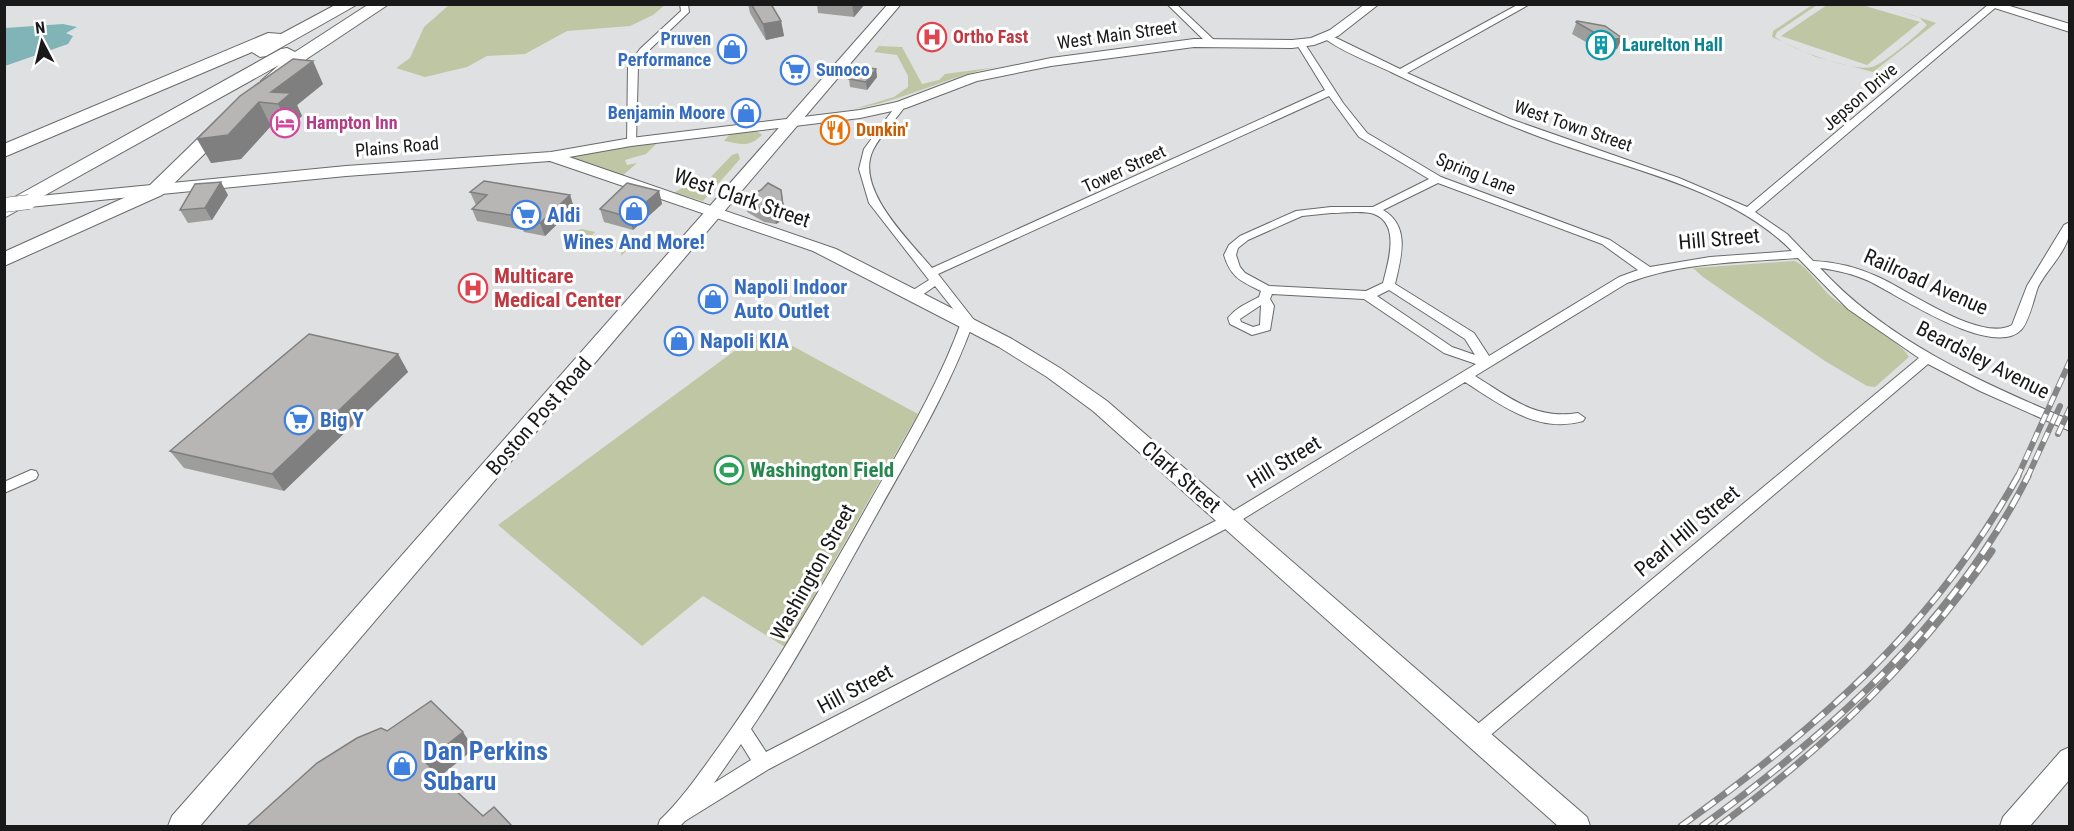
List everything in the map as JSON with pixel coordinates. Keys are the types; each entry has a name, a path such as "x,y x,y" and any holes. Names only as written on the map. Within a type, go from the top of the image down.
{"highway":[{"path":"4,152 348,4"},
{"path":"4,193 348,4"},
{"path":"257,92 302,54 378,4"},
{"path":"4,212 378,4"},
{"path":"4,260 155,191 234,114"}],"main road":[{"name":"Boston Post Road","path":"182,826 895,4"},
{"name":"West Main Street","path":"791,123 860,114 901,105 990,74 1107,54 1211,42 1300,43 1327,37 1373,4"},
{"path":"1990,5 2070,28"},
{"name":"Plains Road","path":"4,205 380,168 550,156 631,142 791,123"},
{"name":"West Clark Street","path":"550,156 716,213 735,223 785,235 821,249 968,320"},
{"name":"Clark Street","path":"968,320 1074,386 1230,520 1474,738 1577,826"},
{"path":"2013,826 2070,759"}],"street":[{"path":"631,142 633,66 643,51 685,12 684,4"},
{"path":"1171,4 1211,42"},
{"path":"1400,73 1526,4"},
{"name":"Jepson Drive","path":"1748,212 1990,5"},
{"name":"West Town Street","path":"1327,37 1498,117 1661,175 1748,212 1781,232 1806,259"},
{"name":"Spring Lane","path":"1300,43 1363,135 1437,179 1606,242 1647,271"},
{"name":"Tower Street","path":"932,278 1331,91"},
{"name":"Clark Street","path":"901,105 866,152 863,173 874,203 968,320"},
{"path":"1389,285 1367,295 1266,294 1245,280 1234,268 1231,251 1239,241 1291,216 1310,211 1375,210 1437,179"},
{"path":"1375,210 1390,220 1398,236 1389,285"},
{"name":"Railroad Avenue","path":"1806,259 1858,272 1968,327 1987,332 2009,331 2017,327 2033,286 2070,225"},
{"name":"Hill Street","path":"680,814 763,763 1230,520 1623,280 1647,271 1806,259"},
{"name":"Beardsley Avenue","path":"1806,259 1852,307 1927,358 2005,398 2070,426"},
{"path":"914,295 932,278"},
{"path":"1389,285 1470,336 1487,363"},
{"path":"1367,295 1448,350 1487,363"},
{"name":"Washington Street","path":"667,826 680,814 742,730 812,618 912,440 968,320"},
{"name":"Pearl Hill Street","path":"1474,738 1927,358"},
{"path":"1465,376 1530,414 1556,422 1578,418"},
{"path":"4,488 30,475"},
{"path":"742,730 763,763"}],"green space":[{"path":"449,5 665,5 653,15 630,26 567,31 525,54 487,56 467,67 425,77 396,68 410,58 424,27"},
{"path":"912,5 879,46 902,47 922,84 939,80 945,74 997,67 854,109 894,97 908,87 908,76 897,55 874,52"},
{"path":"1812,5 1817,5 1777,32 1775,37 1784,43 1772,37 1773,31"},
{"path":"1827,5 1862,5 1920,22 1867,65 1781,36"},
{"path":"1882,5 1936,23 1873,72 1847,65 1863,68 1878,64 1901,48 1927,25 1920,18"},
{"path":"758,130 762,131 757,131 762,135 753,142 740,144 724,141 730,134"},
{"path":"657,143 646,154 625,160 627,165 637,163 622,176 568,158 568,155"},
{"path":"738,153 740,159 703,201 674,193 682,188 704,184 732,155"},
{"path":"582,229 595,232 590,237 622,247 628,242 633,244 621,256 622,250 583,243 576,248 564,246 566,242 574,243 583,234 576,231"},
{"path":"1794,261 1803,267 1834,299 1887,336 1909,357 1875,387 1867,386 1825,361 1693,268"},
{"name":"Washington Field","path":"763,330 918,414 785,647 703,596 642,646 498,525"}],"water":[{"path":"63,24 77,27 66,33 73,36 68,44 5,66 5,28"}],"building":[{"path":"751,4 771,4 781,21 763,24"},
{"path":"1577,21 1605,26 1622,38 1607,40"},
{"path":"293,59 313,61 271,92 291,93 278,104 259,102 228,135 197,139 240,96"},
{"path":"859,66 876,69 866,82 849,79"},
{"path":"484,181 570,195 540,223 519,219 522,217 472,209 487,195 470,192"},
{"path":"221,182 205,208 180,210 195,184"},
{"path":"627,183 659,191 629,217 600,209"},
{"path":"768,183 781,190 783,206 774,211 761,209 745,199"},
{"name":"Big Y","path":"309,334 398,354 272,474 170,451"},
{"name":"Dan Perkins Subaru","path":"431,701 463,732 425,762 483,816 494,807 512,826 247,826 317,763 357,738 381,728 387,731"}],"railway":[{"path":"2018,477 2070,361"},
{"path":"2028,477 2060,406"},
{"path":"2058,434 2070,408"},
{"path":"1681,826 1780,751 1870,670 1911,627 1949,580 1985,530 2018,477"},
{"path":"1702,826 1797,752 1886,670 1927,626 1964,579 1998,529 2028,477"},
{"path":"1719,826 1797,764 1867,700 1931,630 1992,551"}],"place":[{"name":"Ortho Fast","path":"932,37"},
{"name":"Laurelton Hall","path":"1601,45"},
{"name":"Pruven Performance","path":"732,49"},
{"name":"Sunoco","path":"795,70"},
{"name":"Benjamin Moore","path":"746,113"},
{"name":"Hampton Inn","path":"285,123"},
{"name":"Dunkin'","path":"835,130"},
{"name":"Wines And More!","path":"634,211"},
{"name":"Aldi","path":"526,215"},
{"name":"Multicare Medical Center","path":"473,288"},
{"name":"Napoli Indoor Auto Outlet","path":"713,299"},
{"name":"Napoli KIA","path":"679,341"},
{"name":"Big Y","path":"299,420"},
{"name":"Washington Field","path":"729,470"},
{"name":"Dan Perkins Subaru","path":"402,766"}]}
